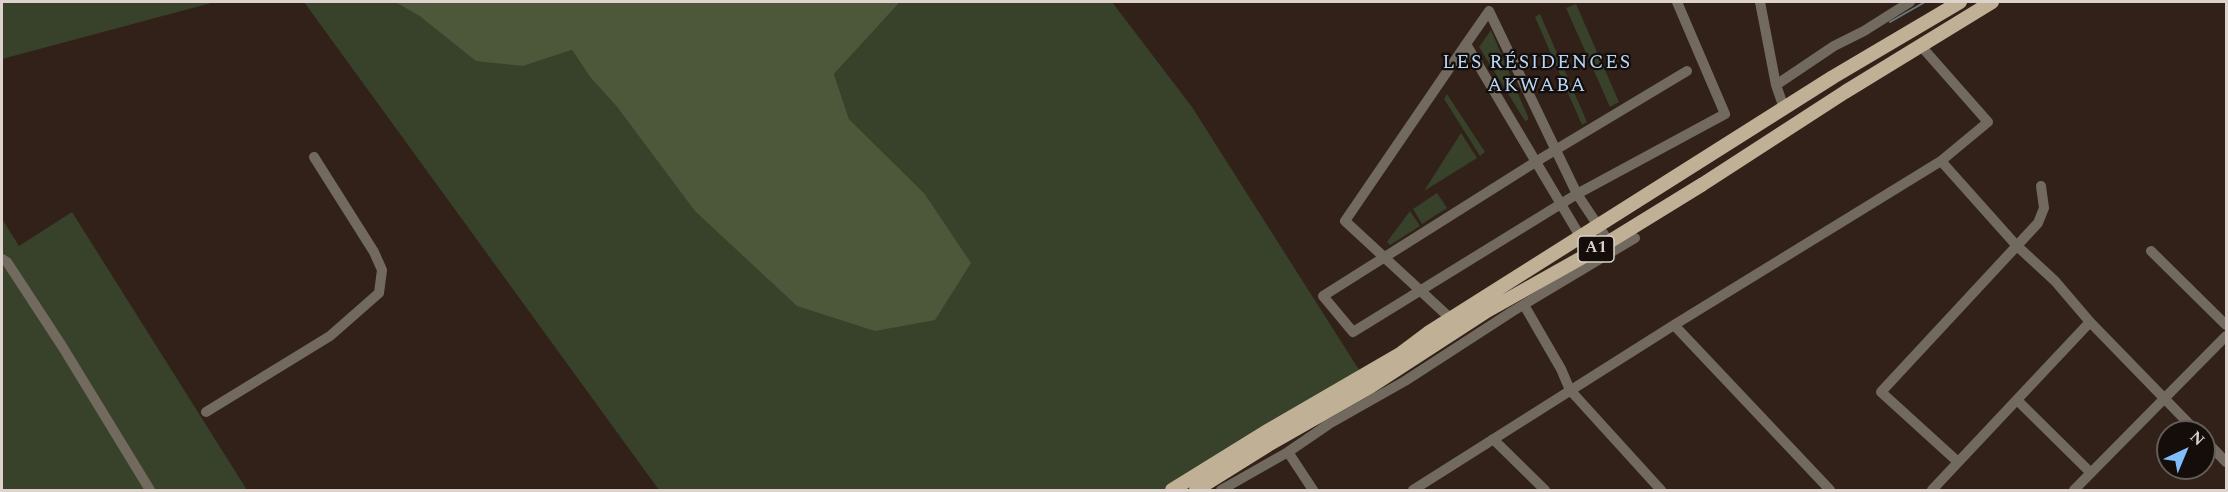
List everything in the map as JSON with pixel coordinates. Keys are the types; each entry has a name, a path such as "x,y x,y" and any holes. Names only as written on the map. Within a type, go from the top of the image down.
{"main road":[{"name":"A1","path":"1172,490 1269,430 1400,354 1450,318 1784,108 1960,2"},
{"name":"A1","path":"1196,490 1370,387 1487,311 1609,242 1992,2"}],"street":[{"path":"1450,318 1345,221 1497,2"},
{"path":"1677,2 1725,114 1577,194 1353,332 1323,296 1383,256 1687,70"},
{"path":"1760,2 1776,85 1784,108"},
{"path":"1776,85 1834,46 1864,31 1910,2"},
{"path":"1489,11 1577,194 1609,242"},
{"path":"1466,44 1590,253"},
{"path":"1413,490 1674,325 1941,161 1988,122 1921,46"},
{"path":"206,412 330,336 379,293 382,270 374,252 314,158"},
{"path":"1941,161 2016,245 2055,281 2090,322 2185,420"},
{"path":"1958,462 1881,392 2038,223 2044,208 2041,186"},
{"path":"1221,490 1405,381 1635,238"},
{"path":"2151,251 2226,325"},
{"path":"2,259 7,262 62,346 150,490"},
{"path":"1524,305 1561,369 1570,390 1661,490"},
{"path":"1932,490 2090,322"},
{"path":"1674,325 1830,490"},
{"path":"2074,490 2226,336"},
{"path":"2017,400 2091,473"},
{"path":"1493,439 1545,490"},
{"path":"1288,452 1313,490"}],"green space":[{"path":"2,2 215,2 2,59"},
{"path":"304,2 395,2 523,66 572,50 590,77 618,108 924,193 849,119 834,74 900,2 1112,2 1192,107 1363,376 1165,490 659,490"},
{"path":"395,2 900,2 834,74 849,119 924,193 971,263 935,320 875,331 797,306 695,211 618,108 590,77 572,50 523,66 476,61 421,17"},
{"path":"1576,4 1619,102 1610,107 1566,8"},
{"path":"1540,14 1587,122 1582,125 1535,17"},
{"path":"1491,30 1528,120 1525,121 1479,47"},
{"path":"1447,94 1485,152 1480,156 1444,99"},
{"path":"1461,133 1477,158 1424,191"},
{"path":"1437,193 1447,208 1422,224 1413,209"},
{"path":"1410,211 1420,226 1390,245 1387,242"},
{"path":"72,212 247,490 2,490 2,219 19,246"}],"waterway":[{"path":"1890,22 1925,2"}],"district":[{"name":"LES RÉSIDENCES AKWABA","path":"1537,76"}]}
